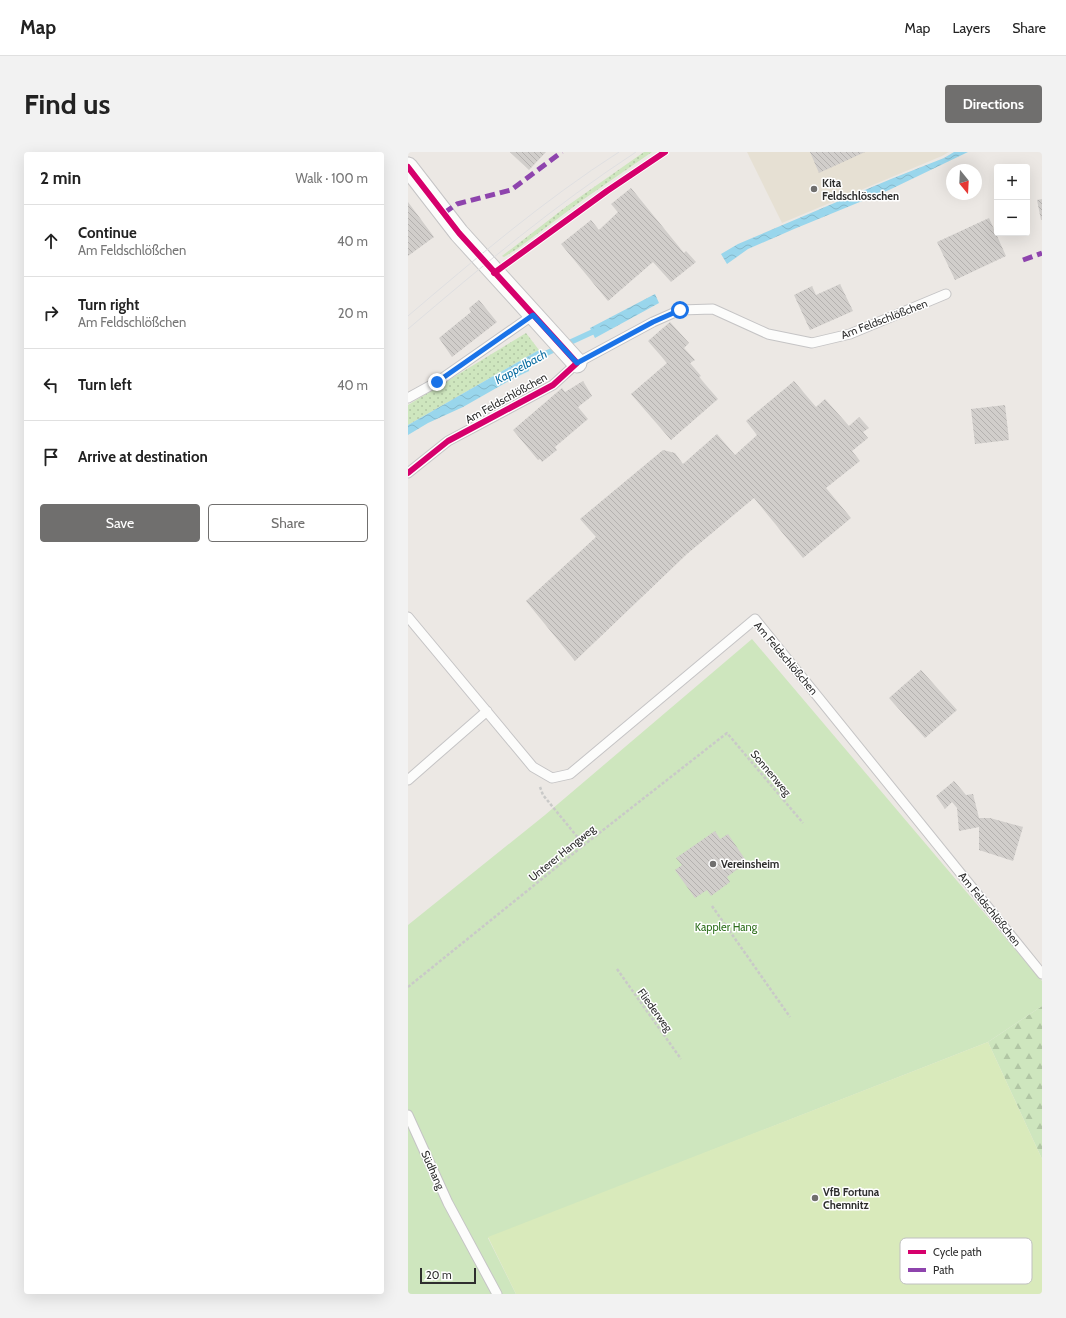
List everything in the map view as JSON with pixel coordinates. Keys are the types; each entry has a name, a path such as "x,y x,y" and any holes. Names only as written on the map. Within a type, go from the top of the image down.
{"street":[{"path":"408,167 460,233 577,363"}],"lane":[{"name":"Am Feldschlößchen","path":"408,473 448,441 553,385 577,363 653,322 680,310 713,309 768,334 812,343 850,334 946,294"},
{"path":"408,398 437,382 533,315"},
{"name":"Am Feldschlößchen","path":"408,617 533,768 552,778 570,774 755,619 1042,974"},
{"path":"408,780 486,711"},
{"name":"Südhang","path":"408,1115 448,1203 497,1294"}],"path":[{"path":"533,768 543,795 584,845"},
{"path":"712,906 790,1018"}],"shaded area":[{"name":"Kita Feldschlösschen","path":"747,152 949,152 782,223"}],"green space":[{"path":"644,152 652,152 584,199 517,249 504,257 502,256 567,206"},
{"path":"526,333 539,350 408,425 408,405"},
{"name":"Kappler Hang","path":"752,639 1042,981 1042,1006 988,1042 488,1238 516,1294 408,1294 408,925 545,815"},
{"path":"1042,1006 1042,1159 988,1042"},
{"name":"VfB Fortuna Chemnitz","path":"988,1042 1042,1159 1042,1294 516,1294 488,1237"}],"water":[{"path":"954,152 968,152 889,190 748,249 727,264 721,254 738,244 944,158"},
{"path":"655,294 659,303 595,338 590,328"},
{"path":"539,350 543,359 529,366 529,371 463,407 428,423 408,435 408,425"}],"building":[{"path":"510,152 546,152 529,170"},
{"path":"810,152 865,152 819,173"},
{"path":"631,188 684,253 686,251 696,262 671,282 653,262 608,301 561,244 591,220 599,230 618,212 611,204"},
{"path":"1042,199 1042,220 1041,220 1037,200"},
{"path":"408,202 434,237 408,256"},
{"path":"989,218 994,229 994,236 997,236 1006,256 955,280 937,242"},
{"path":"840,284 853,311 810,330 794,295 812,286 816,295"},
{"path":"479,300 497,322 452,357 439,338 471,312 469,308"},
{"path":"670,322 689,343 684,348 695,360 690,363 701,376 699,377 718,399 671,440 631,394 667,363 648,341"},
{"path":"583,381 592,396 578,407 588,419 555,447 557,450 542,462 540,459 538,460 513,430 562,388 565,392"},
{"path":"794,381 816,407 825,399 849,426 859,417 869,428 863,432 868,438 852,451 860,461 826,488 851,518 803,558 754,498 687,554 575,661 526,601 596,537 580,519 663,450 675,453 683,464 717,434 735,455 757,435 746,421"},
{"path":"1005,405 1009,440 975,444 971,409"},
{"path":"921,670 957,710 925,738 889,698"},
{"path":"954,781 966,795 973,794 979,818 990,818 1023,827 1013,861 979,850 979,827 959,831 957,808 952,802 945,809 936,796"},
{"name":"Vereinsheim","path":"715,831 720,839 728,834 747,862 727,877 730,882 711,896 707,890 695,898 675,870 682,865 676,858"}],"waterway":[{"name":"Kappelbach","path":"536,358 599,329"}],"tram line":[{"path":"408,316 537,210 591,170 619,152"},
{"path":"408,329 491,259 577,193 636,152"}],"marked path":[{"path":"444,213 457,204 511,190 562,152"},
{"path":"1023,260 1042,253"}],"cycle path":[{"path":"494,273 607,191 665,152"},
{"path":"408,167 459,233 577,363 553,385 448,441 408,473"}],"place":[{"name":"Kita Feldschlösschen","path":"814,189"},
{"name":"Vereinsheim","path":"713,864"},
{"name":"VfB Fortuna Chemnitz","path":"815,1198"}],"route":[{"path":"437,382 533,315 577,363 653,322 680,310"}]}
